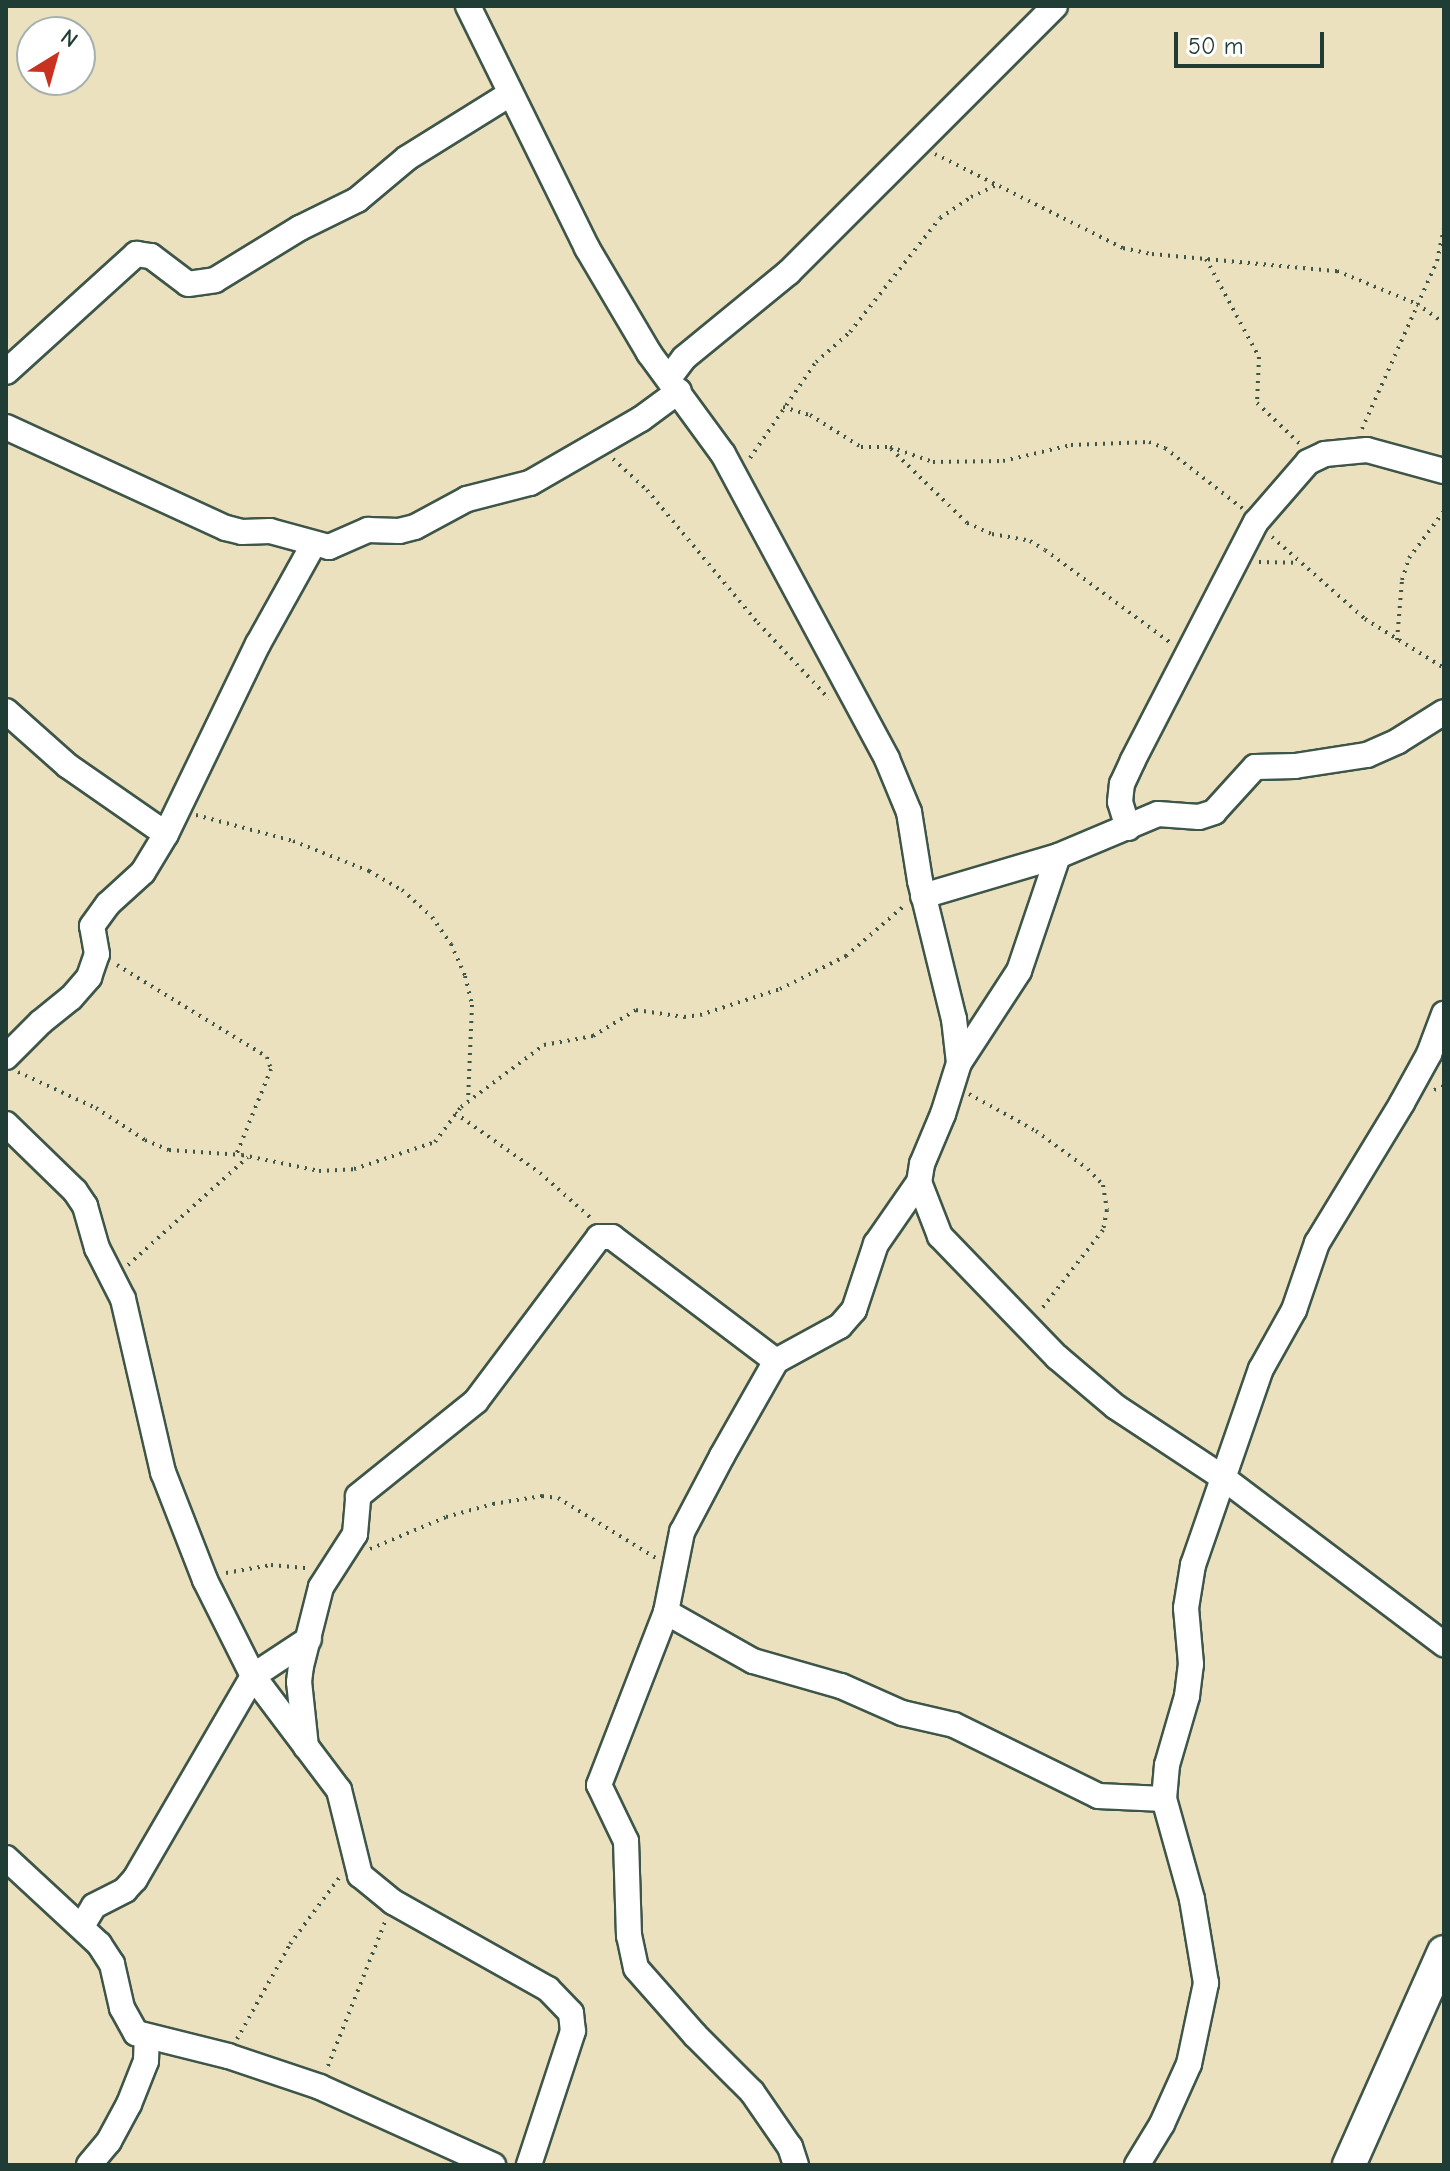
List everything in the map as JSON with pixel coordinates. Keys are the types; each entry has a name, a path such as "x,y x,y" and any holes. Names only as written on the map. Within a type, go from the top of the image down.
{"street":[{"path":"468,6 587,248 649,353 723,454 887,759 909,812 923,894 954,1019 956,1074"},
{"path":"6,427 226,528 242,532 270,531 329,547 368,530 399,531 415,527 467,499 530,483 590,450 674,384 684,358 789,272 1055,6"},
{"path":"6,372 136,254 151,256 188,284 215,280 300,228 357,200 407,158 510,94"},
{"path":"1128,828 1120,802 1122,784 1256,522 1308,462 1354,450 1417,461 1444,471"},
{"path":"6,1057 71,998 89,977 97,954 92,926 108,904 143,872 180,811 258,644 313,545"},
{"path":"6,711 68,766 166,834"},
{"path":"923,894 1058,856 1158,814 1199,817 1214,812 1255,767 1295,766 1381,750 1444,712"},
{"path":"796,2165 790,2147 774,2120 644,1979 631,1955 626,1841 599,1785 666,1612 682,1532 776,1361 840,1326 854,1310 876,1244 919,1182 922,1164 956,1074 1019,971 1058,856"},
{"path":"1137,2165 1162,2124 1189,2064 1206,1983 1192,1899 1164,1799 1167,1765 1187,1696 1191,1664 1186,1608 1193,1565 1261,1369 1294,1310 1317,1243 1402,1103 1429,1054 1444,1014"},
{"path":"6,1124 75,1191 85,1206 97,1248 123,1299 163,1472 205,1580 253,1676 344,1801 360,1875 393,1902 548,1989 571,2013 573,2031 529,2165"},
{"path":"919,1182 940,1236 1027,1328 1116,1407 1222,1477 1444,1644"},
{"path":"306,1747 299,1682 321,1587 355,1534 356,1503 362,1490 429,1442 476,1401 599,1237 612,1237 776,1361"},
{"path":"666,1612 753,1661 841,1686 902,1713 954,1725 1098,1796 1164,1799"},
{"path":"82,1926 94,1906 125,1890 135,1879 253,1676 309,1639"},
{"path":"6,1858 82,1926 112,1964 129,2024 147,2038 228,2056 320,2087 493,2165"},
{"path":"1349,2165 1444,1952"},
{"path":"89,2165 109,2141 129,2104 146,2061 147,2038"}],"path":[{"path":"917,145 1123,248 1337,271 1417,304 1444,323"},
{"path":"741,490 752,453 816,362 850,332 940,218 971,197 997,185"},
{"path":"1354,450 1437,261 1444,229"},
{"path":"1206,259 1259,357 1257,403 1317,458"},
{"path":"783,407 810,415 861,447 890,447 933,462 1003,461 1071,445 1149,442 1165,448 1221,489 1353,609 1397,641 1444,668"},
{"path":"890,447 967,523 992,534 1030,541 1045,550 1188,658"},
{"path":"590,450 617,461 632,473 758,623 832,703"},
{"path":"1397,641 1402,580 1409,558 1444,511"},
{"path":"1237,561 1301,563"},
{"path":"180,811 293,841 344,860 402,890 432,917 451,944 465,976 472,1005 468,1100"},
{"path":"6,1067 116,1119 156,1146 236,1155 319,1171 354,1169 435,1142 468,1100 544,1045 593,1036 636,1010 684,1017 700,1015 780,989 846,956 923,894"},
{"path":"97,954 186,1004 267,1057 271,1069 236,1155"},
{"path":"956,1074 1088,1169 1103,1185 1107,1210 1103,1230 1027,1328"},
{"path":"455,1113 540,1173 612,1237"},
{"path":"112,1280 248,1157"},
{"path":"205,1580 271,1565 335,1567 446,1517 493,1504 542,1496 558,1498 672,1570"},
{"path":"228,2056 290,1944 355,1857"},
{"path":"320,2087 393,1902"}]}
